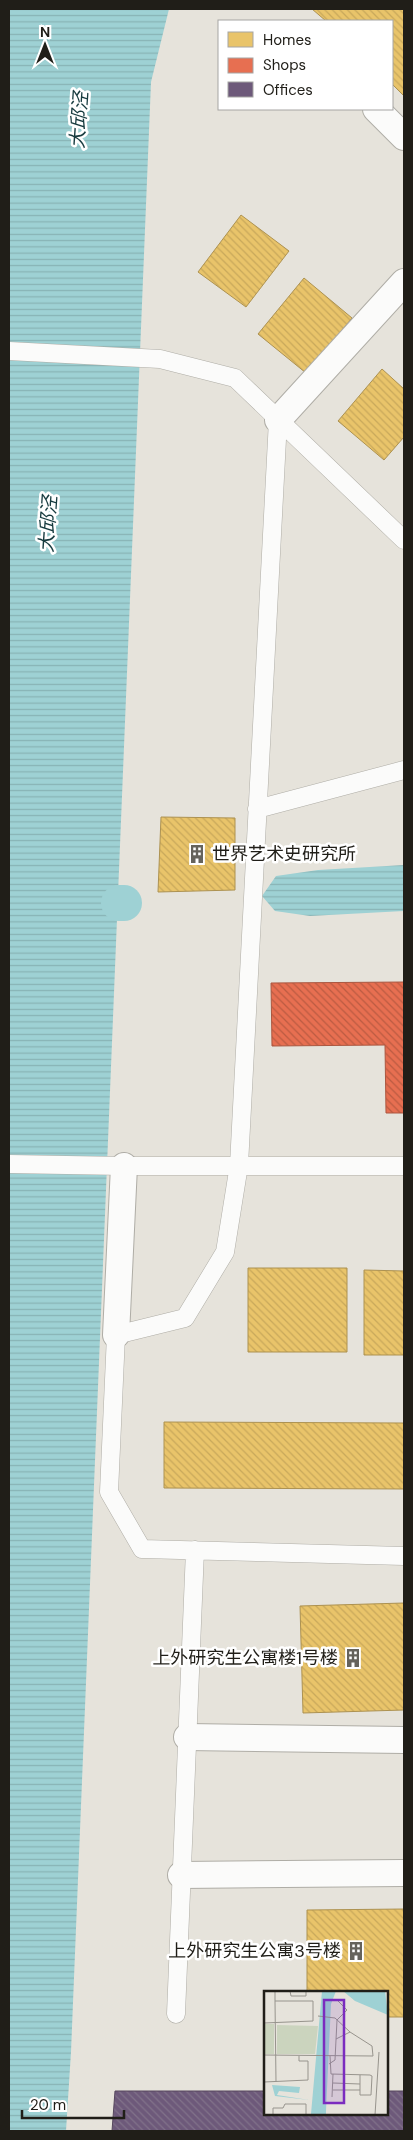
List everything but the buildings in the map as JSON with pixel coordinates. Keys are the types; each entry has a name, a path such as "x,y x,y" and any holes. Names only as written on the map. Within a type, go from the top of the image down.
{"street":[{"path":"377,110 404,137"},
{"path":"278,420 404,282"},
{"path":"116,1335 124,1166"},
{"path":"187,1737 404,1740"},
{"path":"181,1875 404,1873"}],"lane":[{"path":"9,351 160,359 235,378 404,540"},
{"path":"278,420 238,1165 225,1252 185,1318 116,1335 109,1492 142,1548 404,1556"},
{"path":"257,809 404,770"},
{"path":"9,1164 404,1166"},
{"path":"176,2014 195,1550"}],"water":[{"name":"大邱泾","path":"9,9 169,9 151,82 71,2052 66,2131 9,2131"},
{"path":"404,865 404,911 310,916 275,911 262,896 276,876 318,870"}],"waterway":[{"path":"119,903 124,903"}],"place":[{"name":"世界艺术史研究所","path":"197,854"},
{"name":"上外研究生公寓楼1号楼","path":"353,1658"},
{"name":"上外研究生公寓3号楼","path":"356,1951"}]}
